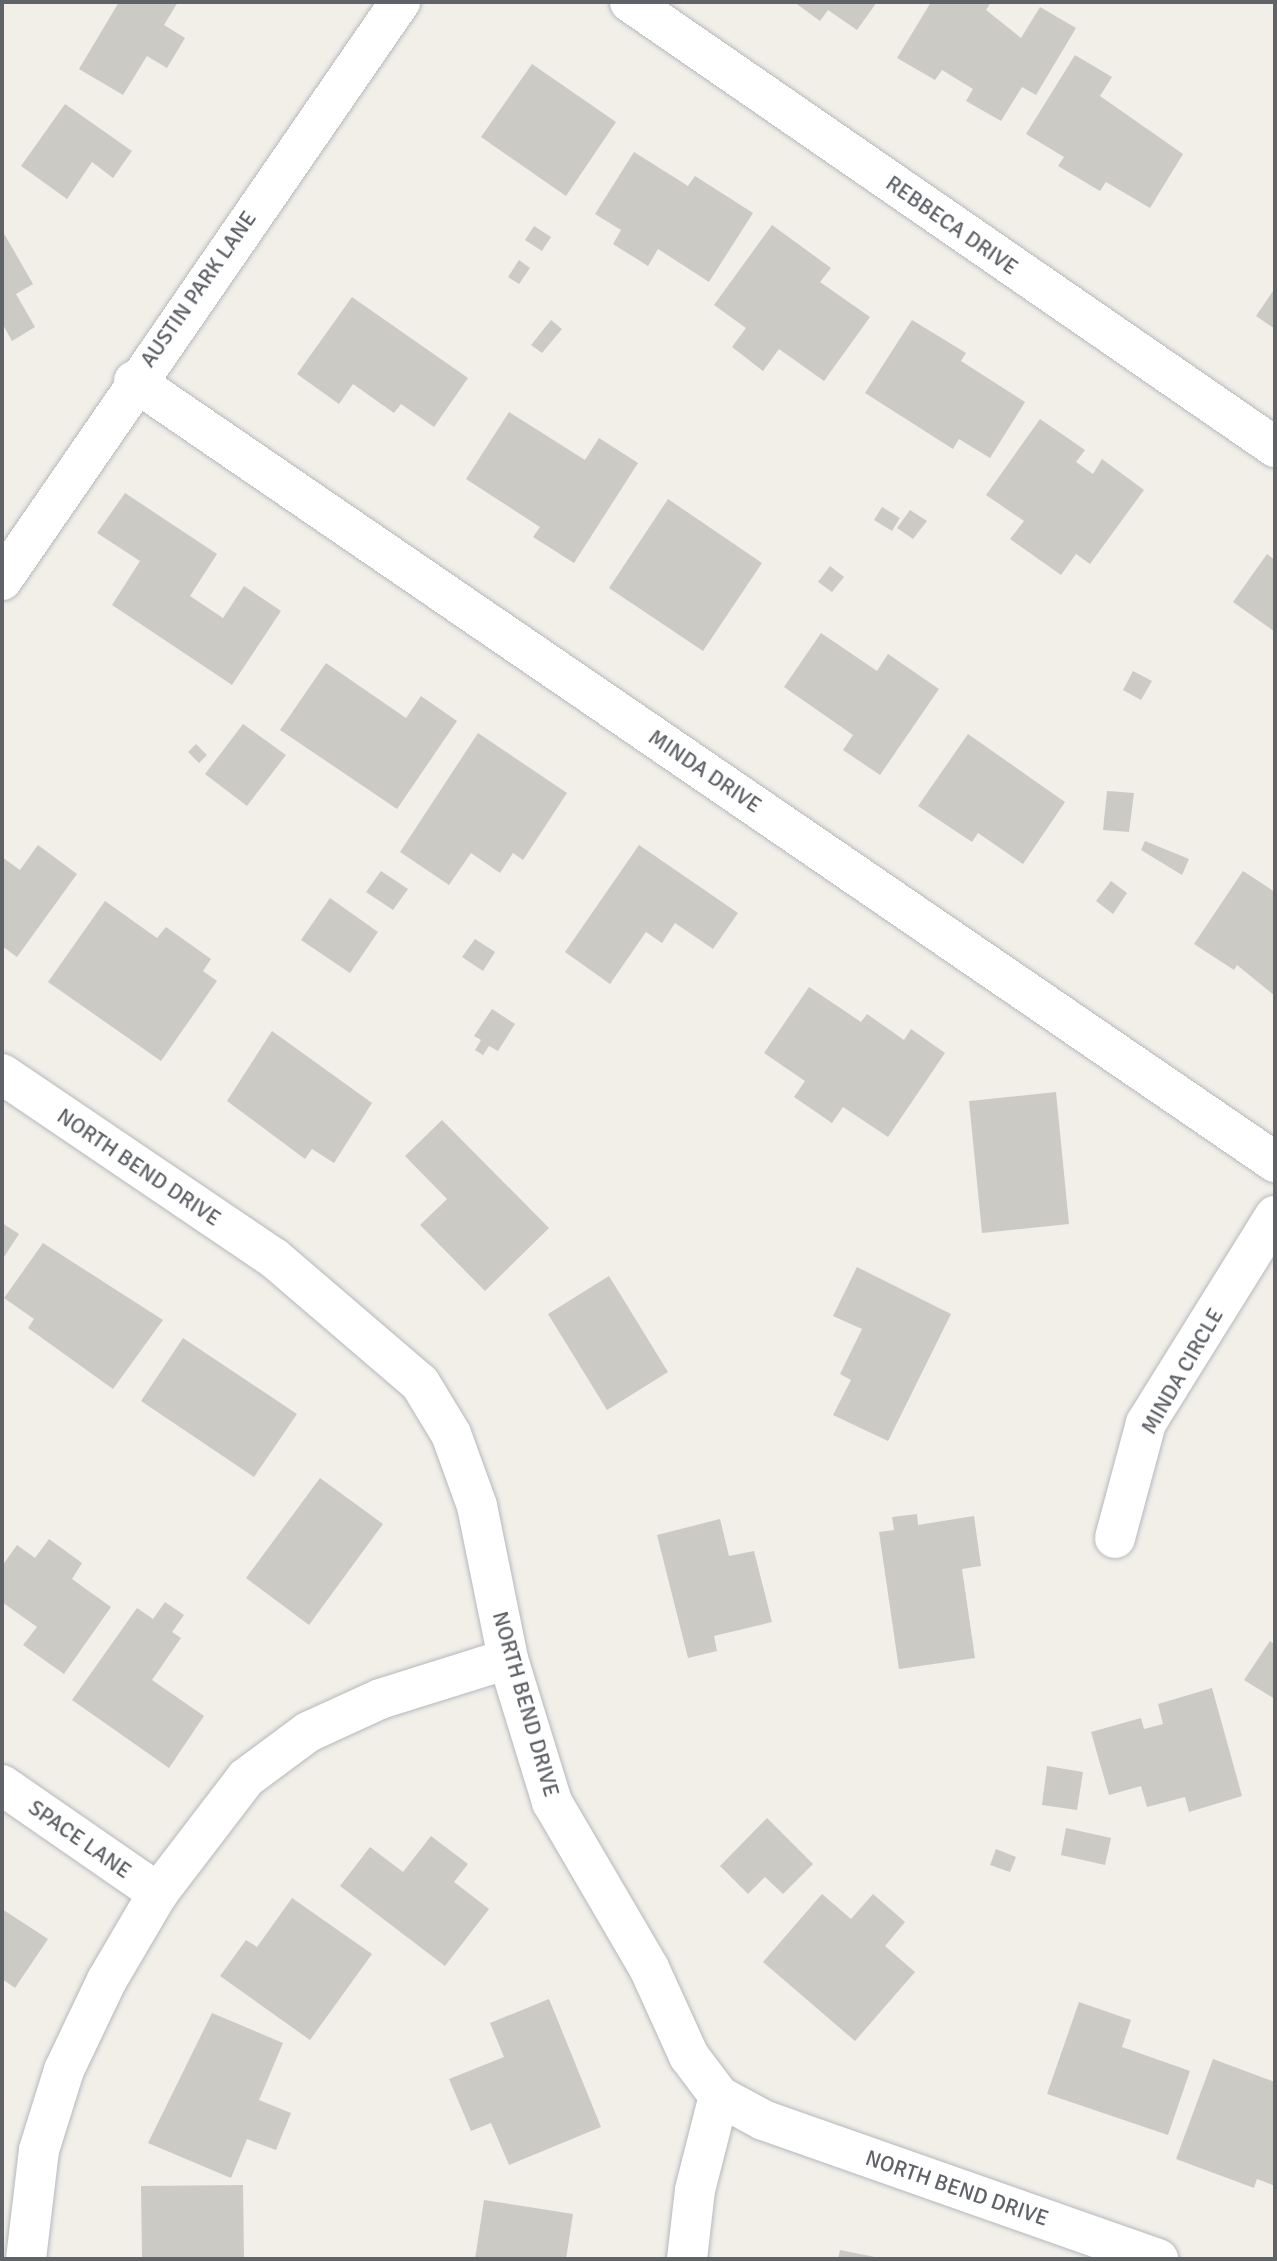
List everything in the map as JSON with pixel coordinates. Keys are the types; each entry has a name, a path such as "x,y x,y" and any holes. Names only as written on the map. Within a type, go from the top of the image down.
{"street":[{"name":"AUSTIN PARK LANE","path":"2,580 134,381 400,2"},
{"name":"REBBECA DRIVE","path":"630,2 1275,447"},
{"name":"MINDA DRIVE","path":"134,381 1275,1162"},
{"name":"NORTH BEND DRIVE","path":"2,1074 274,1258 420,1383 451,1434 477,1506 508,1659 552,1802 649,1968 689,2056 719,2096 763,2120 1158,2259"},
{"name":"MINDA CIRCLE","path":"1115,1538 1146,1423 1275,1216"},
{"path":"26,2259 39,2150 64,2070 158,1893 246,1778 308,1732 380,1699 508,1659"},
{"name":"SPACE LANE","path":"2,1785 158,1893"},
{"path":"687,2259 695,2190 719,2096"}],"building":[{"path":"119,2 178,2 164,25 185,38 167,68 147,56 123,95 79,69"},
{"path":"794,2 877,2 857,30 828,10 820,21"},
{"path":"931,2 991,2 986,10 1021,38 1040,7 1076,28 1036,95 1022,87 1001,121 966,101 973,89 942,70 935,80 897,58"},
{"path":"1075,55 1112,77 1100,96 1183,154 1150,208 1106,182 1100,191 1058,166 1064,157 1026,134"},
{"path":"532,64 616,122 566,196 481,137"},
{"path":"65,104 132,151 113,178 92,162 67,199 21,166"},
{"path":"634,152 688,186 695,176 753,213 709,282 658,249 648,266 613,244 621,230 595,214"},
{"path":"772,225 831,268 820,282 870,317 824,381 779,349 763,371 732,347 746,328 714,305"},
{"path":"534,226 551,237 542,251 525,240"},
{"path":"2,230 33,284 16,294 35,327 12,341 2,323"},
{"path":"519,260 530,268 519,284 508,277"},
{"path":"1275,288 1275,329 1256,316"},
{"path":"352,297 468,378 434,427 401,404 394,413 353,384 339,404 297,374"},
{"path":"551,320 562,329 542,353 531,345"},
{"path":"912,320 966,353 961,361 1025,402 990,458 959,439 953,449 865,393"},
{"path":"509,412 585,460 599,438 638,463 574,563 533,537 540,527 466,479"},
{"path":"1040,419 1085,450 1076,462 1093,474 1102,459 1144,490 1090,564 1076,554 1061,575 1010,539 1024,521 986,495"},
{"path":"125,493 217,554 190,596 223,618 244,586 281,611 232,685 112,605 140,561 97,533"},
{"path":"668,499 762,563 703,651 609,588"},
{"path":"882,507 900,518 892,531 874,520"},
{"path":"910,510 927,521 913,539 897,528"},
{"path":"1267,554 1275,560 1275,632 1233,602"},
{"path":"830,566 844,577 832,592 818,582"},
{"path":"821,633 877,671 888,654 939,689 880,775 843,750 853,735 784,687"},
{"path":"326,663 406,718 421,696 457,721 397,809 280,730"},
{"path":"1133,671 1152,681 1141,700 1123,690"},
{"path":"243,724 286,755 247,806 205,774"},
{"path":"478,733 567,793 523,860 513,853 500,873 471,853 449,885 400,852"},
{"path":"968,734 1065,802 1023,864 978,833 972,842 918,806"},
{"path":"196,744 207,755 199,763 188,752"},
{"path":"1107,791 1134,793 1129,832 1103,830"},
{"path":"1145,841 1189,859 1182,875 1141,850"},
{"path":"38,845 77,874 17,957 2,946 2,857 20,870"},
{"path":"639,845 738,913 713,949 675,923 662,943 646,932 610,984 565,952"},
{"path":"381,871 408,889 393,910 366,892"},
{"path":"1243,871 1275,892 1275,996 1237,965 1234,970 1194,944"},
{"path":"1111,881 1127,893 1113,914 1096,901"},
{"path":"330,898 378,932 350,973 301,940"},
{"path":"105,901 157,938 166,927 211,959 203,971 217,981 161,1061 48,982"},
{"path":"475,939 495,952 483,971 462,957"},
{"path":"809,987 861,1022 867,1014 904,1040 911,1029 945,1053 888,1137 843,1107 832,1123 794,1097 805,1081 764,1053"},
{"path":"492,1009 515,1024 498,1051 489,1046 483,1055 475,1050 481,1040 474,1036"},
{"path":"272,1031 372,1103 334,1163 312,1149 305,1159 227,1101"},
{"path":"1056,1092 1069,1224 982,1233 969,1101"},
{"path":"442,1120 549,1228 485,1291 420,1225 447,1199 405,1156"},
{"path":"2,1223 19,1234 2,1260"},
{"path":"43,1243 163,1320 113,1389 28,1328 34,1319 4,1298"},
{"path":"857,1267 951,1314 888,1441 833,1415 851,1380 840,1374 862,1329 833,1316"},
{"path":"609,1276 668,1372 607,1410 548,1314"},
{"path":"183,1338 297,1414 254,1477 141,1401"},
{"path":"320,1478 383,1524 309,1625 246,1578"},
{"path":"917,1514 918,1525 974,1516 981,1566 962,1569 975,1658 899,1669 879,1532 894,1530 892,1517"},
{"path":"720,1519 729,1556 754,1551 772,1622 714,1636 717,1651 688,1658 657,1535"},
{"path":"49,1539 82,1563 72,1579 111,1607 64,1674 23,1645 37,1627 2,1602 2,1566 17,1545 35,1558"},
{"path":"165,1602 184,1615 172,1632 181,1638 152,1680 204,1716 169,1768 72,1700 137,1608 153,1619"},
{"path":"1270,1641 1275,1645 1275,1699 1244,1680"},
{"path":"1212,1688 1242,1796 1189,1812 1185,1797 1147,1807 1141,1786 1109,1795 1091,1732 1141,1718 1144,1729 1163,1724 1158,1704"},
{"path":"1047,1766 1083,1772 1077,1810 1042,1805"},
{"path":"767,1818 813,1864 783,1894 765,1877 748,1894 720,1866"},
{"path":"1066,1828 1111,1838 1105,1865 1061,1855"},
{"path":"431,1836 468,1864 454,1882 489,1909 445,1966 340,1886 370,1847 403,1872"},
{"path":"996,1849 1016,1857 1010,1872 990,1865"},
{"path":"822,1894 851,1919 873,1894 905,1922 885,1946 915,1972 855,2041 763,1962"},
{"path":"292,1898 372,1954 310,2040 220,1976 246,1940 257,1947"},
{"path":"2,1909 48,1939 15,1988 2,1979"},
{"path":"549,1999 601,2127 509,2165 491,2123 471,2131 449,2079 504,2057 490,2023"},
{"path":"1079,2002 1131,2020 1122,2047 1190,2071 1168,2135 1047,2094"},
{"path":"212,2013 283,2043 259,2100 291,2113 276,2150 247,2139 231,2178 148,2143"},
{"path":"1213,2059 1275,2082 1275,2186 1257,2179 1254,2188 1176,2159"},
{"path":"243,2185 244,2259 142,2259 141,2186"},
{"path":"484,2200 573,2214 566,2259 475,2259"},
{"path":"840,2250 880,2258 880,2259 838,2259"}]}
